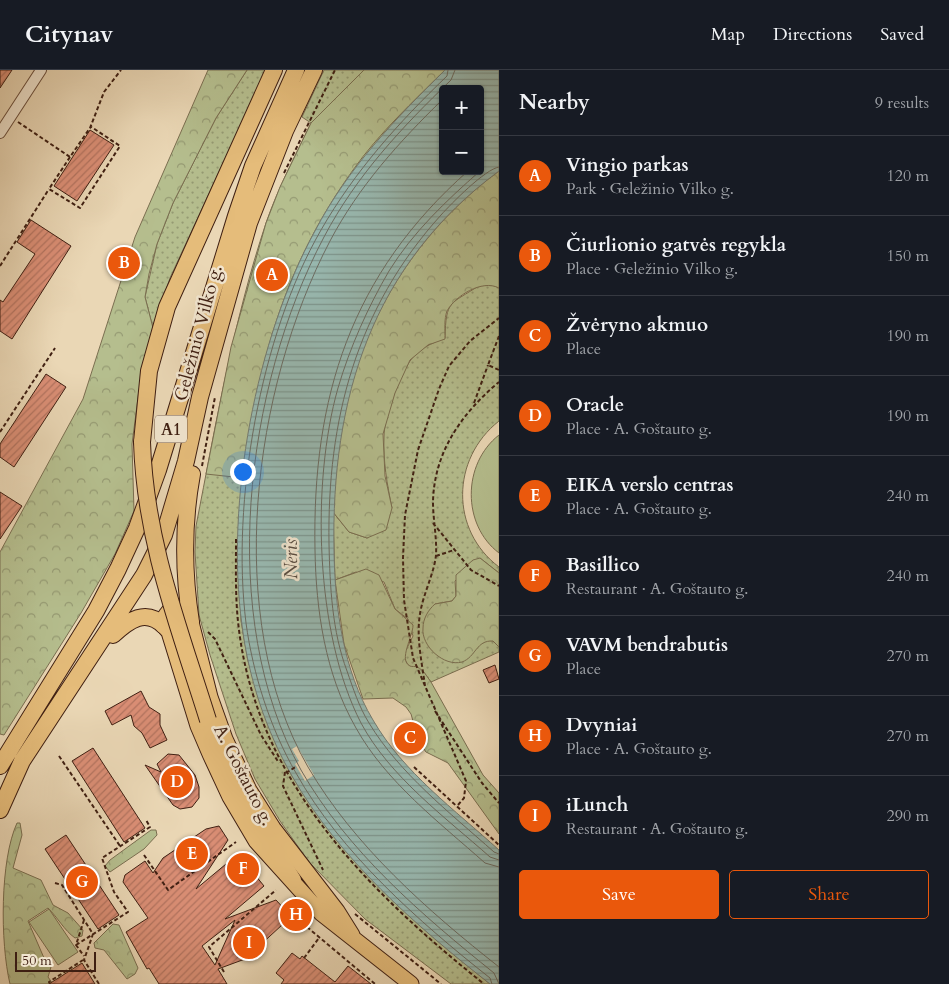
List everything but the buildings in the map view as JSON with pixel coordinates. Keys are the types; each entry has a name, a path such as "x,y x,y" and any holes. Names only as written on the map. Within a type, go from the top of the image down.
{"highway":[{"path":"274,70 167,307 149,371 142,442 145,497 154,546 208,720 223,760 236,785 293,880"},
{"name":"Geležinio Vilko g.","path":"0,766 96,612 137,528 158,470 253,166 296,70"},
{"name":"Geležinio Vilko g.","path":"0,810 22,761 97,650 144,575 164,535 208,395 249,223 285,130 314,70"},
{"path":"197,625 186,591 184,547 208,395"},
{"path":"97,650 126,622 140,616 154,618 164,626"}],"main road":[{"path":"164,626 166,615 175,608 184,612 197,625"},
{"name":"A. Goštauto g.","path":"197,625 210,696 225,739 249,790 273,828 337,911 352,936"},
{"name":"A. Goštauto g.","path":"164,626 169,632 198,726 230,797 256,842 277,866 293,880 321,913 411,984"}],"street":[{"path":"0,133 41,70"}],"path":[{"path":"0,266 90,126 104,92 121,70"},
{"path":"281,180 335,70"},
{"path":"10,117 70,157"},
{"path":"49,189 80,208 120,146 90,126"},
{"path":"458,805 464,798 466,782 432,707 413,658 404,600 405,516 418,450 438,389 449,366 470,341 499,318"},
{"path":"474,405 499,336"},
{"path":"0,432 56,348"},
{"path":"488,365 499,370"},
{"path":"426,691 418,628 422,604 436,556 433,499 438,467 456,428 474,405 499,382"},
{"path":"202,468 208,395"},
{"path":"433,523 471,570 499,586"},
{"path":"236,539 236,604 245,662 268,736 285,772 283,786 319,860 325,878"},
{"path":"436,556 454,550"},
{"path":"197,625 214,640 261,735 327,832 369,881 435,945 484,984"},
{"path":"432,707 482,783 499,803"},
{"path":"60,756 120,846"},
{"path":"285,772 297,766"},
{"path":"414,766 499,845"},
{"path":"76,945 128,912 114,892 102,858 150,827 146,820"},
{"path":"144,855 168,890 236,842"},
{"path":"55,883 62,886 93,934"},
{"path":"224,972 208,947 276,890"},
{"path":"353,912 441,984"},
{"path":"84,920 76,945 99,984"},
{"path":"307,927 375,984"},
{"path":"50,984 49,982 84,958 93,934"},
{"path":"304,958 320,938"}],"green space":[{"path":"208,70 247,70 216,118 173,203 157,244 149,274 145,297 153,328 139,390 132,444 134,511 115,554 81,613 4,735 0,734 0,552 83,399 135,237"},
{"path":"247,70 266,70 170,278 153,328 145,297 157,244 173,203 216,118"},
{"path":"324,70 445,70 396,119 243,478 239,519 239,576 241,621 248,661 270,730 292,776 317,813 367,874 424,929 490,984 451,984 365,919 309,862 280,821 255,779 236,734 199,615 195,552 196,526 235,335 254,260 266,223 281,185 311,123 302,117"},
{"path":"364,70 445,70 397,118 363,156 329,206 309,242 292,279 266,355 249,436 243,478 206,474 231,347 266,223 280,187 311,123"},
{"path":"499,171 499,288 492,286 477,287 462,295 447,311 445,339 428,345 410,360 395,393 383,434 385,476 392,508 386,530 367,538 349,532 333,512 343,421 351,384 363,348 378,314 397,281 419,250 443,221"},
{"path":"480,285 494,285 499,288 499,421 483,437 472,455 465,474 463,494 465,515 472,534 483,552 499,567 499,573 480,558 455,581 456,596 452,601 435,604 425,620 479,644 486,640 493,641 499,647 499,652 431,682 423,671 409,666 405,660 404,654 413,636 408,619 395,609 384,582 356,572 335,580 333,512 349,532 367,538 392,508 384,455 384,437 389,408 397,387 413,357 426,347 445,338 447,316 452,304"},
{"path":"499,435 499,553 487,541 478,527 473,511 471,494 478,462 487,447"},
{"path":"480,558 499,573 499,647 493,641 487,641 479,646 467,660 455,663 441,658 430,648 423,635 424,621 428,612 435,604 452,601 456,596 456,575 473,560"},
{"path":"366,569 379,575 395,609 413,625 405,659 407,663 410,666 419,668 427,676 483,775 499,793 499,834 448,763 426,752 419,742 411,714 406,707 393,698 363,699 344,644 335,580"},
{"path":"17,823 20,823 22,835 13,868 41,880 53,905 68,913 83,930 82,936 75,938 48,908 28,921 44,958 51,967 48,977 53,984 10,984 4,946 3,902 7,858"},
{"path":"151,830 156,830 157,835 144,849 110,872 105,866 110,860"},
{"path":"49,909 78,952 58,965 29,922"},
{"path":"113,924 119,925 138,968 135,974 127,979 104,950 95,948 94,943"}],"water":[{"name":"Neris","path":"445,70 499,70 499,171 455,208 419,249 390,292 368,339 351,388 341,440 335,495 334,551 336,594 348,660 354,681 373,720 385,739 414,773 499,850 499,984 490,984 407,915 356,863 311,806 292,776 266,722 249,664 242,625 238,577 238,527 242,475 250,422 261,371 276,321 294,274 315,231 357,165 391,126"}],"pier":[{"path":"297,746 314,775 305,781 295,764 299,761 292,749"}],"place":[{"name":"Čiurlionio gatvės regykla","path":"124,263"},
{"name":"Vingio parkas","path":"272,275"},
{"name":"Žvėryno akmuo","path":"410,738"},
{"name":"Oracle","path":"177,782"},
{"name":"EIKA verslo centras","path":"192,854"},
{"name":"Basillico","path":"243,869"},
{"name":"VAVM bendrabutis","path":"82,882"},
{"name":"Dvyniai","path":"296,915"},
{"name":"iLunch","path":"249,943"}]}
